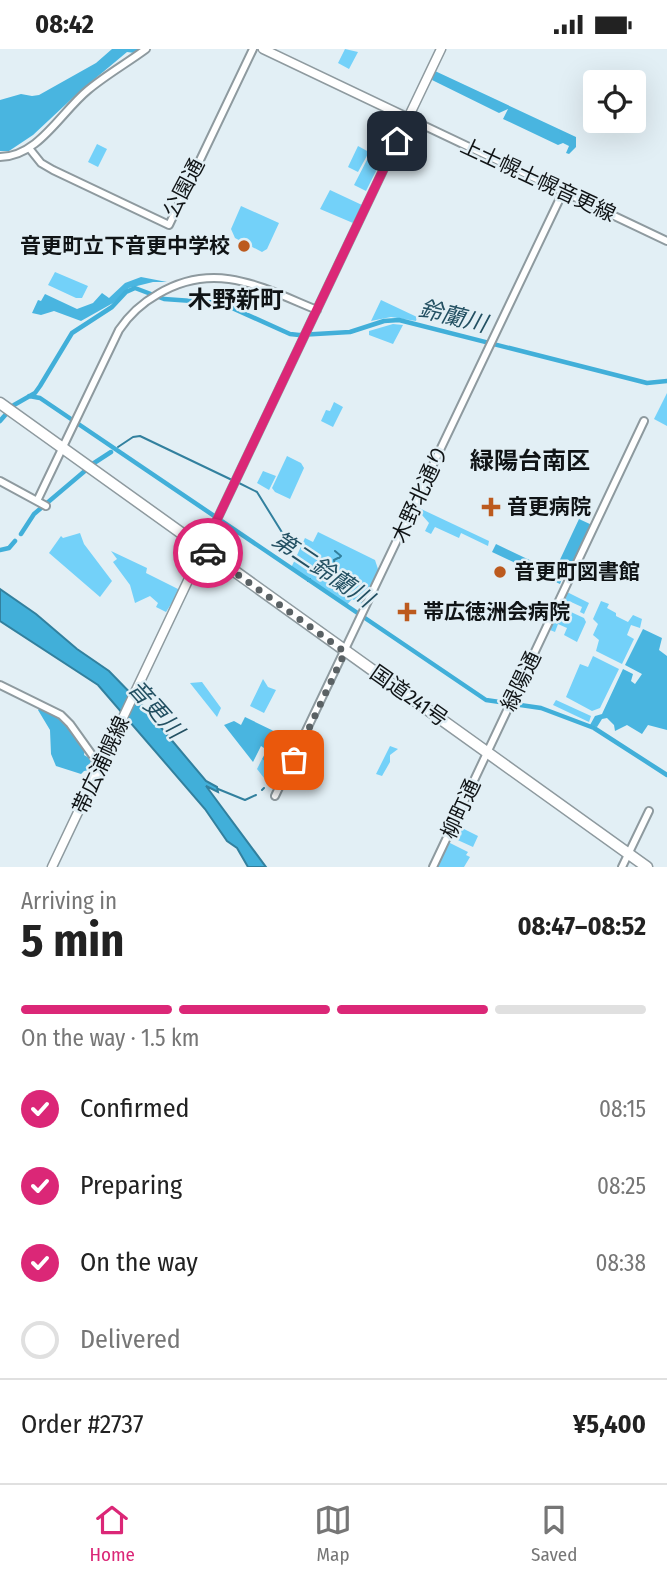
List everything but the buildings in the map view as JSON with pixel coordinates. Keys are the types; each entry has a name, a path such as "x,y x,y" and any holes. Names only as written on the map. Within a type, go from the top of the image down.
{"highway":[{"name":"国道241号","path":"7,408 647,867"}],"main road":[{"path":"262,49 408,118 441,49"},
{"name":"帯広浦幌線","path":"52,867 203,549"}],"street":[{"path":"0,157 17,154 29,148 85,92 146,49"},
{"name":"公園通","path":"29,148 41,163 53,170 169,225 253,49"},
{"path":"203,549 408,118"},
{"name":"上士幌士幌音更線","path":"408,118 667,241"},
{"name":"木野北通り","path":"275,796 563,192"},
{"path":"0,481 42,504 62,449 119,330 134,312 156,295 186,281 217,277 254,286 317,310"},
{"name":"緑陽通","path":"488,752 644,421"},
{"path":"0,685 61,715 71,724 95,759"},
{"name":"柳町通","path":"433,867 488,752"},
{"path":"622,867 649,811"}],"shaded area":[{"path":"112,49 140,49 135,53 127,52 33,135 9,151 0,151 0,100 21,94 39,95 96,63"},
{"path":"345,49 358,52 349,69 338,63"},
{"path":"435,71 576,137 576,147 569,154 566,153 569,146 563,143 558,145 503,119 508,109 499,113 432,80"},
{"path":"97,144 107,149 98,167 88,162"},
{"path":"358,146 369,152 358,172 348,167"},
{"path":"371,152 382,159 366,191 354,185"},
{"path":"330,190 362,205 353,223 320,209"},
{"path":"241,206 279,223 267,249 262,252 235,238 231,229"},
{"path":"55,272 88,286 82,298 76,298 48,285"},
{"path":"141,277 167,282 153,282 129,288 113,303 81,321 54,311 41,315 32,313 38,300 41,301 45,294 77,309 93,303 102,293 109,298 125,283"},
{"path":"381,300 417,317 416,321 391,317 371,321"},
{"path":"393,324 403,325 393,344 369,335 369,331"},
{"path":"667,393 667,426 654,419"},
{"path":"334,402 343,407 333,427 321,421"},
{"path":"287,456 301,463 304,468 290,499 272,488"},
{"path":"263,471 276,476 269,490 257,483"},
{"path":"419,508 489,541 488,546 461,533 459,538 435,527 431,534 425,531 429,523 415,511"},
{"path":"579,519 592,525 569,572 557,566"},
{"path":"318,532 375,560 379,572 364,605 352,599 346,606 291,568 305,538 313,542"},
{"path":"80,533 84,544 112,581 100,597 49,553 61,536 63,538"},
{"path":"496,544 563,576 560,584 492,552"},
{"path":"111,551 147,568 146,573 180,590 166,612 156,607 158,603 150,596 135,603 130,585 113,562 117,559"},
{"path":"0,589 109,671 143,706 206,781 217,787 218,792 206,786 266,867 248,867 237,848 227,841 205,809 98,685 0,621"},
{"path":"567,592 589,603 584,614 580,612 582,607 571,602 567,607 561,604"},
{"path":"601,601 609,604 607,608 616,613 616,616 628,622 633,615 642,619 640,628 631,625 627,635 634,639 622,664 596,651 599,640 593,635 598,624 593,619"},
{"path":"560,607 584,618 586,622 577,642 564,635 567,628 558,624 555,632 550,630"},
{"path":"643,629 662,638 659,650 667,656 667,730 648,725 642,734 627,725 615,731 614,725 607,718 602,719 597,727 590,725 595,716 602,714 623,669 633,674 631,681 635,684 642,674 625,665"},
{"path":"593,656 619,669 600,708 592,711 566,697 580,664 588,667"},
{"path":"263,679 268,687 276,690 264,713 250,706"},
{"path":"202,682 221,708 217,717 190,683"},
{"path":"556,700 591,716 589,722 553,705"},
{"path":"41,706 66,723 85,748 84,755 91,759 89,770 81,774 56,766 51,754 50,730 38,710"},
{"path":"245,717 282,735 287,741 278,767 268,765 262,759 267,750 261,746 253,762 224,725 234,721 241,725"},
{"path":"390,746 398,749 390,755 390,762 382,776 376,774"},
{"path":"280,755 290,760 277,788 271,787 257,769 262,759 268,765 279,762"},
{"path":"456,825 478,836 473,847 451,837"},
{"path":"448,842 468,852 466,855 470,857 464,867 436,867"}],"waterway":[{"name":"鈴蘭川","path":"0,421 14,405 35,393 72,333 135,288 164,299 221,303 290,334 350,332 384,321 399,320 647,383 667,381"},
{"name":"第二鈴蘭川","path":"29,396 40,398 486,700 541,708 594,728 667,775"},
{"path":"118,447 133,437 140,436 232,480"},
{"name":"第二鈴蘭川","path":"91,465 111,452"},
{"name":"第二鈴蘭川","path":"21,534 34,514 86,470"},
{"path":"237,482 257,492 283,534 299,542"},
{"name":"第二鈴蘭川","path":"0,550 9,548 15,541"},
{"path":"335,551 341,556 339,558"},
{"path":"335,568 334,560 338,558"},
{"path":"324,579 331,573"},
{"path":"218,789 245,800 256,795"}],"way so far":[{"path":"208,553 345,652 294,760"}],"place":[{"name":"音更町立下音更中学校","path":"244,246"},
{"name":"音更病院","path":"491,507"},
{"name":"音更町図書館","path":"500,572"},
{"name":"帯広徳洲会病院","path":"407,612"}],"district":[{"name":"木野新町","path":"236,300"},
{"name":"緑陽台南区","path":"530,461"}],"route":[{"path":"208,553 203,549 397,141"}],"water label":[{"name":"音更川","path":"156,709"}]}
